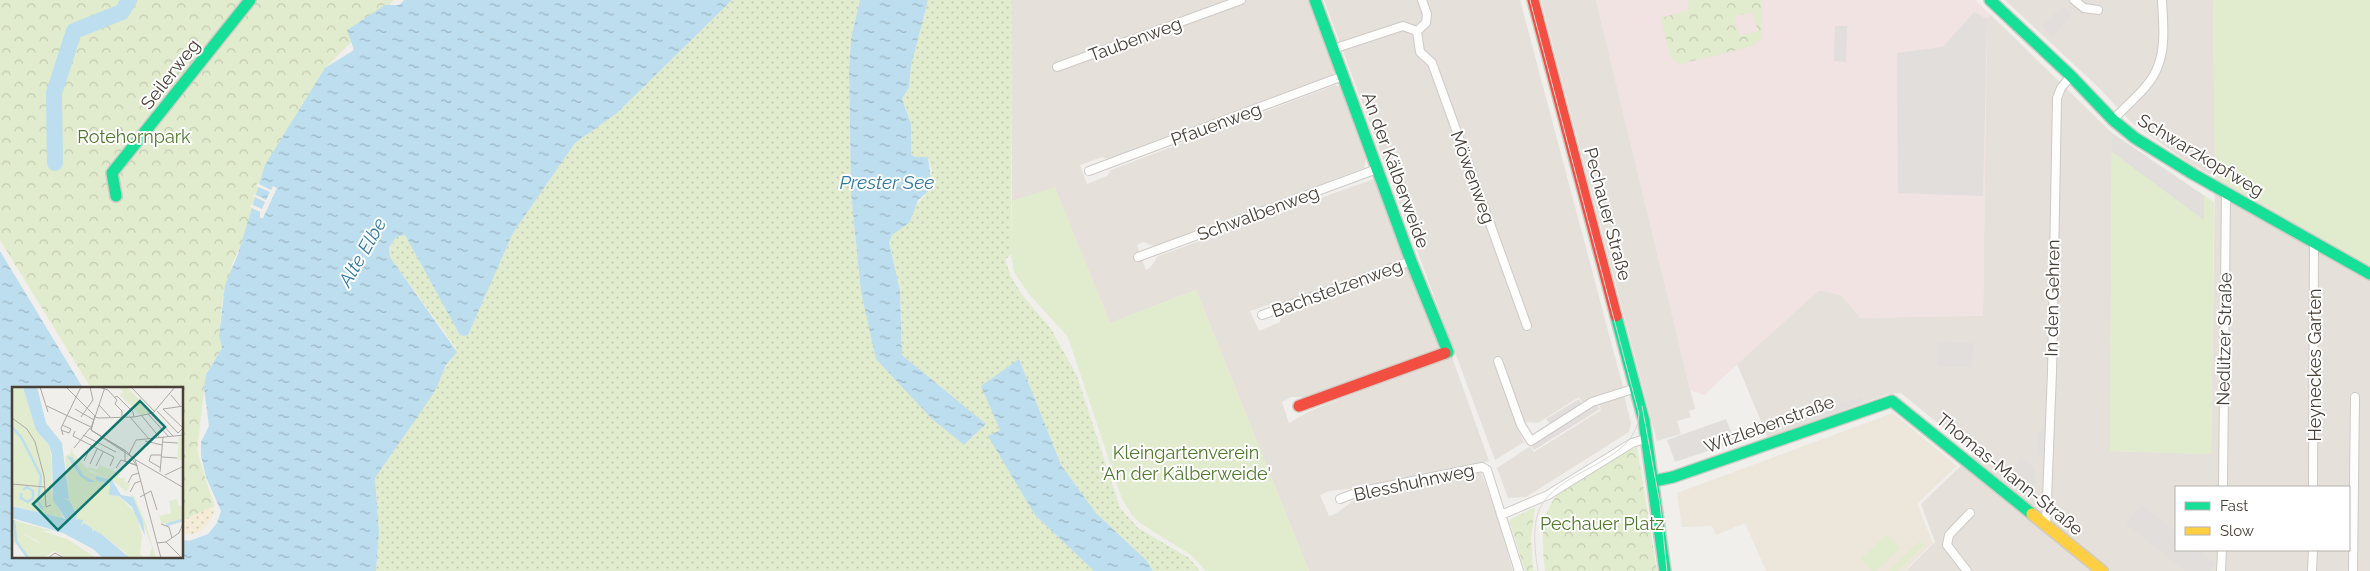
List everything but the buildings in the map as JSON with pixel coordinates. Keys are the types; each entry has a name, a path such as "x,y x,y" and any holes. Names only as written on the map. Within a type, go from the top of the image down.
{"street":[{"name":"Seilerweg","path":"116,196 112,174 250,0"},
{"name":"Taubenweg","path":"1057,67 1241,0"},
{"name":"An der Kälberweide","path":"1299,406 1448,352 1411,261 1315,0"},
{"path":"1333,49 1403,26 1417,31 1426,23 1427,14 1422,0"},
{"name":"Pechauer Straße","path":"1532,0 1648,438"},
{"name":"Schwarzkopfweg","path":"1990,0 2071,76 2113,120 2156,152 2370,274"},
{"path":"2074,0 2084,8 2098,10"},
{"path":"2113,120 2148,83 2158,68 2163,48 2162,0"},
{"name":"Möwenweg","path":"1417,31 1420,52 1432,63 1527,326"},
{"name":"Pfauenweg","path":"1089,171 1343,76"},
{"name":"In den Gehren","path":"2046,525 2052,372 2057,98 2061,88 2071,76"},
{"name":"Schwalbenweg","path":"1138,257 1377,169"},
{"name":"Nedlitzer Straße","path":"2222,486 2226,191"},
{"name":"Heyneckes Garten","path":"2313,486 2314,242"},
{"name":"Bachstelzenweg","path":"1262,315 1411,261"},
{"path":"1498,361 1521,425 1530,441 1592,402 1636,388"},
{"path":"2353,571 2355,398"},
{"name":"Witzlebenstraße","path":"1654,481 1673,477 1887,401 1896,403"},
{"name":"Thomas-Mann-Straße","path":"1896,403 2102,571"},
{"path":"1519,571 1501,515 1548,495 1632,443 1648,438 1665,571"},
{"name":"Blesshuhnweg","path":"1340,499 1358,492 1477,467 1487,470 1501,515"},
{"path":"1967,571 1947,545 1949,535 1970,512"},
{"path":"2222,551 2222,571"},
{"path":"2312,551 2312,571"}],"shaded area":[{"path":"1012,0 1308,0 1334,71 1332,78 1108,159 1102,157 1080,165 1087,184 1107,176 1111,170 1335,85 1340,87 1366,159 1364,168 1154,246 1143,242 1137,245 1146,270 1150,268 1158,256 1374,179 1404,255 1401,260 1275,307 1268,305 1250,311 1259,331 1280,322 1282,313 1405,268 1409,269 1440,345 1437,351 1310,397 1291,397 1282,402 1289,423 1310,411 1442,359 1452,357 1489,461 1369,487 1329,491 1320,495 1329,516 1337,513 1357,498 1481,471 1497,516 1513,571 1309,571 1196,290 1110,323 1055,188 1012,201"},
{"path":"1324,0 1520,0 1623,387 1582,402 1579,397 1538,423 1524,422 1516,425 1524,442 1495,460"},
{"path":"1541,0 1596,0 1695,409 1689,411 1691,417 1677,421 1681,434 1657,441"},
{"path":"1596,0 1975,0 1991,15 1987,20 1983,316 1860,318 1841,295 1819,290 1704,395 1690,390"},
{"path":"2005,0 2213,0 2215,177 2189,163 2131,122 2097,86"},
{"path":"2062,6 2072,15 2052,37 2042,26"},
{"path":"1974,12 1987,19 1983,196 1898,193 1897,53 1943,47"},
{"path":"1991,15 2112,133 2110,451 2211,454 2215,177 2370,266 2370,571 1906,571 1935,542 1921,504 1974,453 1901,393 1888,394 1768,438 1737,364 1819,290 1841,295 1861,318 1983,315 1987,19"},
{"path":"1835,26 1847,26 1846,62 1834,61"},
{"path":"2112,133 2204,196 2204,220 2112,152"},
{"path":"1938,342 1973,343 1972,367 1938,366"},
{"path":"1624,395 1631,423 1629,432 1526,497 1508,498 1497,468 1530,446 1534,452 1601,410 1598,402"},
{"path":"1861,397 1862,402 1788,429 1786,424"},
{"path":"1579,399 1582,404 1550,424 1546,419"},
{"path":"1595,403 1600,409 1534,450 1530,444"},
{"path":"1893,413 1957,466 1917,504 1933,543 1905,571 1766,571 1745,523 1716,535 1712,526 1682,527 1677,493"},
{"path":"1726,419 1735,442 1675,462 1667,440"},
{"path":"2037,431 2046,432 2045,456 2038,456"},
{"path":"2021,458 2035,469 2033,497 2008,474"},
{"path":"2142,505 2175,531 2175,551 2199,551 2215,564 2210,571 2185,571 2125,523"}],"green space":[{"name":"Rotehornpark","path":"0,0 394,0 325,68 233,262 222,302 219,336 222,348 206,375 197,451 214,506 184,520 184,387 90,387 0,240"},
{"path":"732,0 860,0 851,39 849,70 851,193 861,292 931,418 965,445 986,424 902,355 900,291 889,241 892,235 912,218 915,207 926,194 932,170 928,157 915,157 911,154 911,124 902,99 909,87 911,66 928,0 1012,0 1011,254 1005,260 1011,277 1023,296 1051,329 1077,376 1120,508 1138,528 1189,558 1200,571 1153,571 1146,560 1096,513 1061,465 1019,359 1000,430 989,436 1035,515 1094,571 376,571 379,532 375,478 436,389 443,371 453,357 456,348 390,257 389,249 396,237 405,235 460,334 468,335 513,233 575,143 617,113"},
{"path":"1688,0 1761,0 1761,38 1753,46 1680,64 1671,58 1661,18 1689,10","holes":["1752,12 1758,31 1739,36 1734,17"]},
{"path":"2213,0 2370,0 2370,266 2215,177"},
{"path":"2112,133 2214,202 2211,454 2110,451"},
{"name":"Kleingartenverein 'An der Kälberweide'","path":"1055,187 1110,323 1196,290 1309,571 1206,571 1191,555 1140,523 1132,515 1122,499 1068,337 1029,294 1014,272 1011,254 1012,201"},
{"name":"Pechauer Platz","path":"1637,447 1657,571 1545,571 1543,531 1548,512 1558,494 1625,452"},
{"name":"Pechauer Platz","path":"1535,507 1531,539 1533,571 1525,571 1509,520"},
{"path":"1887,534 1900,548 1876,571 1872,571 1861,559"},
{"path":"1920,541 1924,545 1897,571 1889,571"}],"sand":[{"path":"184,445 199,450 205,482 214,507 210,521 204,528 197,533 189,534 184,534"}],"water":[{"name":"Alte Elbe","path":"404,0 732,0 617,113 575,143 513,233 468,335 460,335 405,235 396,237 389,248 390,257 457,352 446,365 436,389 427,403 375,478 379,532 376,571 0,571 0,251 82,387 12,387 12,558 184,558 184,540 189,541 208,534 217,523 221,511 206,477 201,456 201,442 209,426 204,388 206,375 222,348 219,336 225,285 238,254 265,165 325,68 354,50 347,30 385,5 399,5"},
{"name":"Prester See","path":"860,0 928,0 911,66 909,87 902,99 911,124 911,154 915,157 928,157 932,188 918,200 910,222 892,235 889,242 900,291 902,355 986,424 964,445 931,418 876,359 861,292 851,193 849,70 851,39"},
{"path":"1019,359 1061,465 1096,513 1146,560 1153,571 1094,571 1035,515 988,436 1000,430 981,386"}],"pier":[{"path":"257,183 271,190 273,186 277,188 263,218 260,218 260,212 250,207 251,204 262,209 265,202 253,196 254,194 266,200 270,192 256,186"}],"waterway":[{"path":"55,163 54,93 74,31 122,12 129,0"}],"tram line":[{"path":"1530,0 1639,414 1635,431 1625,444 1611,455 1562,484 1548,496 1539,510 1535,524 1535,548 1538,571"},
{"path":"1642,406 1660,504 1667,571"}],"traffic: fast":[{"path":"116,196 112,173 250,0"},
{"path":"1315,0 1411,261 1448,352 1445,353"},
{"path":"1990,0 2071,76 2113,120 2135,138 2193,174 2370,274"},
{"path":"1616,316 1644,421 1665,571"},
{"path":"1654,481 1673,477 1892,401 2032,514"}],"traffic: slow":[{"path":"2032,514 2102,571"}],"traffic: jam":[{"path":"1533,0 1616,316"},
{"path":"1299,406 1445,353"}]}
